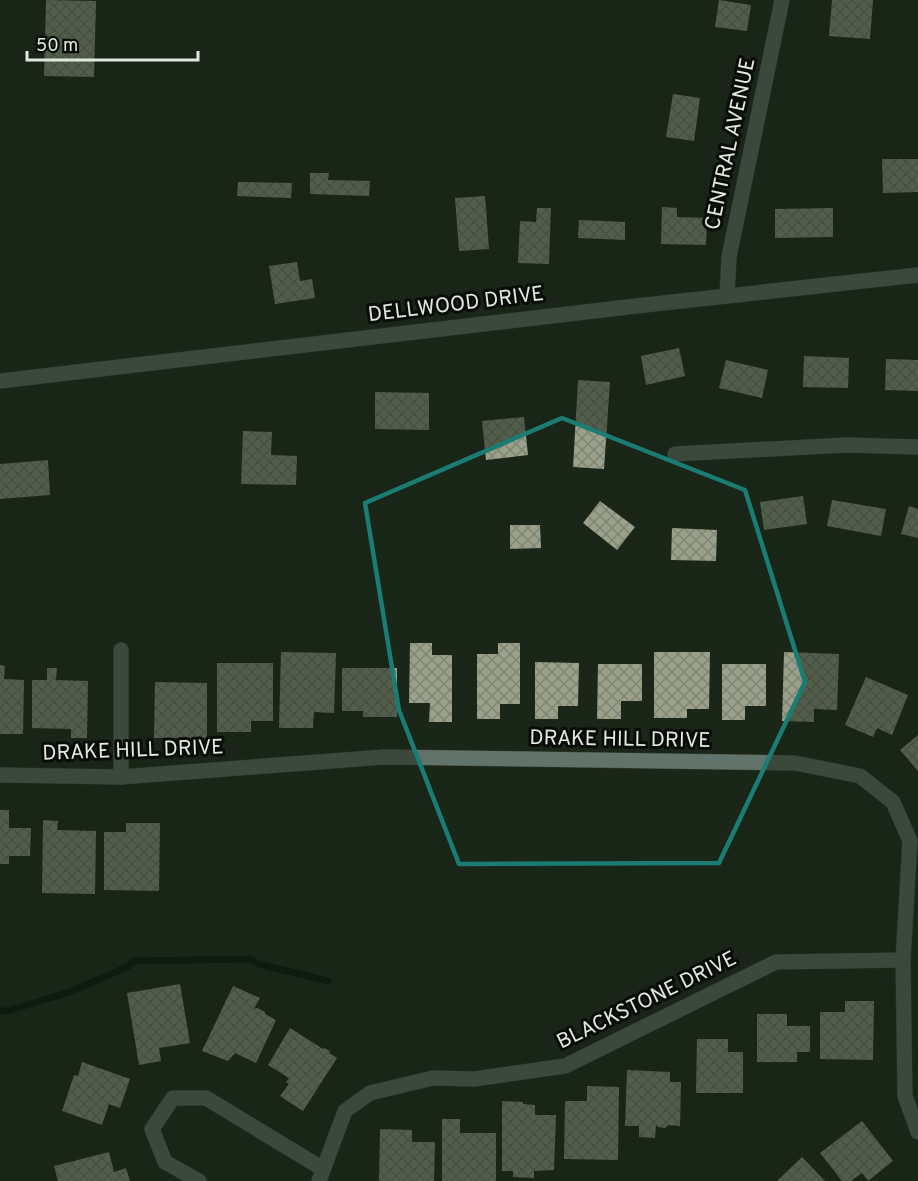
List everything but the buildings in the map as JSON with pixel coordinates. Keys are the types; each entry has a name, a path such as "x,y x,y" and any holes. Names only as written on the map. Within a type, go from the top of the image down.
{"street":[{"name":"CENTRAL AVENUE","path":"727,296 729,257 782,0"},
{"name":"DELLWOOD DRIVE","path":"0,381 918,274"},
{"path":"675,454 846,445 918,447"},
{"path":"121,650 121,777"},
{"name":"DRAKE HILL DRIVE","path":"0,775 121,777 384,757 795,763 860,776 893,802 910,841 903,960 905,1096 918,1132"},
{"name":"BLACKSTONE DRIVE","path":"321,1175 345,1111 370,1093 433,1078 474,1079 565,1066 776,963 903,960"},
{"path":"199,1181 165,1162 152,1129 172,1098 206,1098 321,1175"}],"highlighted area":[{"path":"562,418 745,490 805,682 719,863 459,864 399,710 365,503"}],"waterway":[{"path":"0,1011 7,1011 70,992 127,967 133,961 250,959 258,964 328,981"}]}
